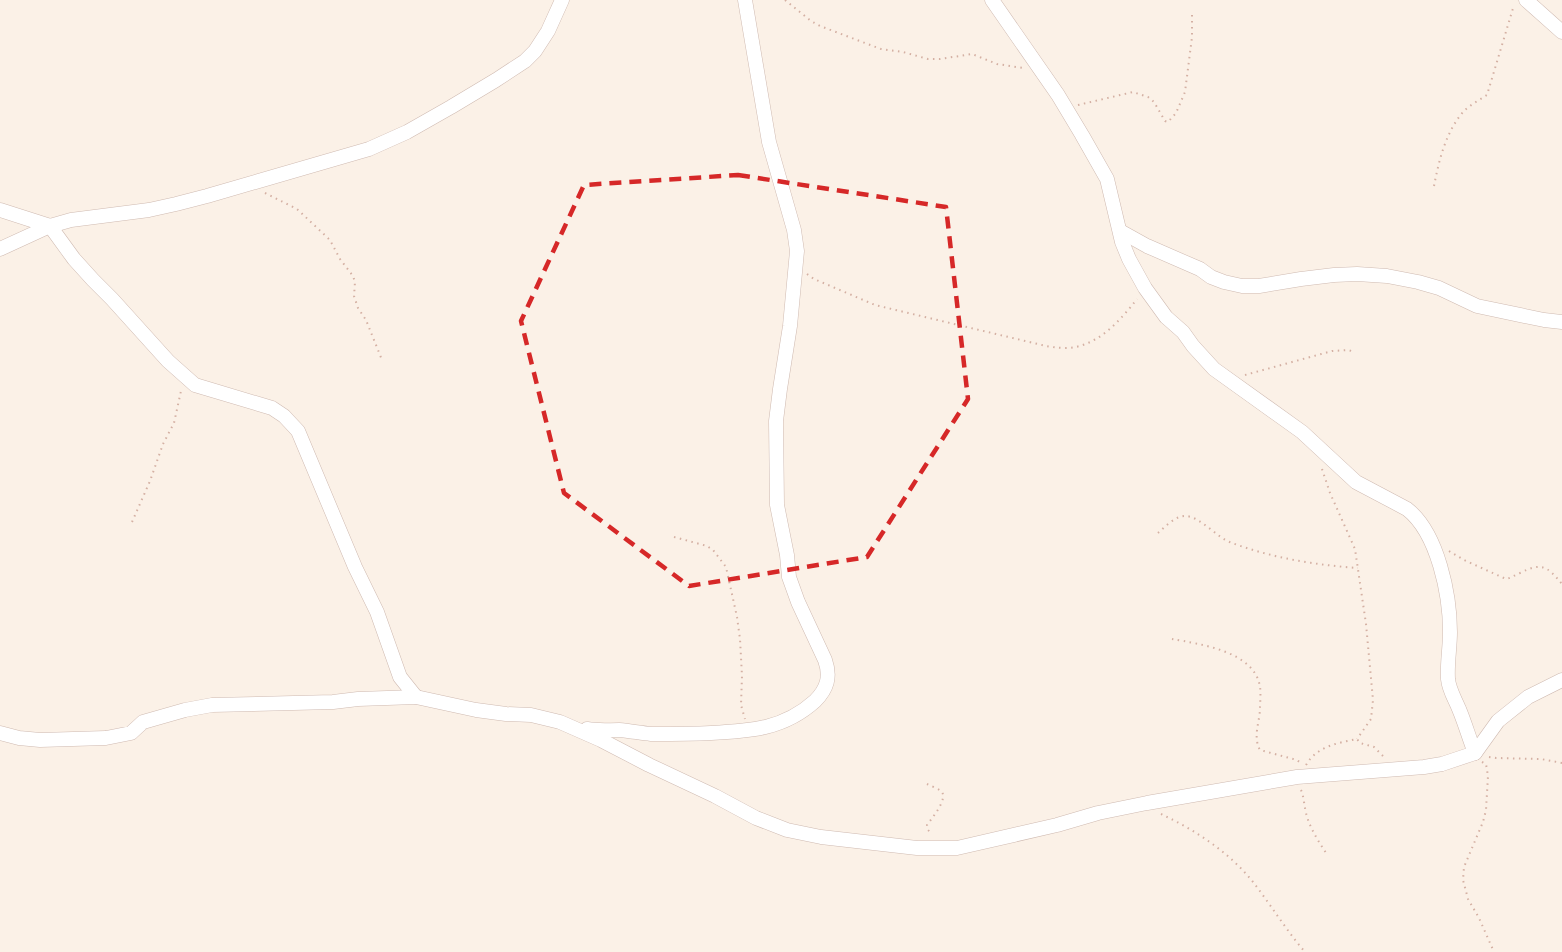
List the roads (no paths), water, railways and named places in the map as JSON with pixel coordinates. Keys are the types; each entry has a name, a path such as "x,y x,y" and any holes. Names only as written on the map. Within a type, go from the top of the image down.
{"street":[{"path":"0,249 50,226 71,220 149,210 207,196 369,149 407,132 525,61 535,51 548,31 562,0"},
{"path":"577,728 650,734 759,729 782,723 804,711 822,694 826,686 828,668 789,577 777,506 776,420 790,326 797,251 794,230 769,142 745,0"},
{"path":"992,0 1067,109 1107,179 1122,242 1129,259 1145,288 1166,317 1183,332 1214,369 1302,432 1356,482 1407,509 1423,526 1444,577 1448,598 1450,633 1448,681 1475,753"},
{"path":"1526,0 1562,32"},
{"path":"0,210 50,226 81,266 181,374 195,386 272,408 284,416 298,431 376,612 400,677 416,697"},
{"path":"1120,231 1147,246 1200,269 1211,278 1242,286 1260,286 1334,275 1387,276 1439,288 1477,306 1562,322"},
{"path":"0,733 40,740 106,738 131,733 143,722 212,705 416,697 476,710 547,718 577,728 756,818 787,830 821,837 917,848 957,848 1098,813 1297,777 1442,764 1475,753 1498,721 1528,697 1562,680"}]}
